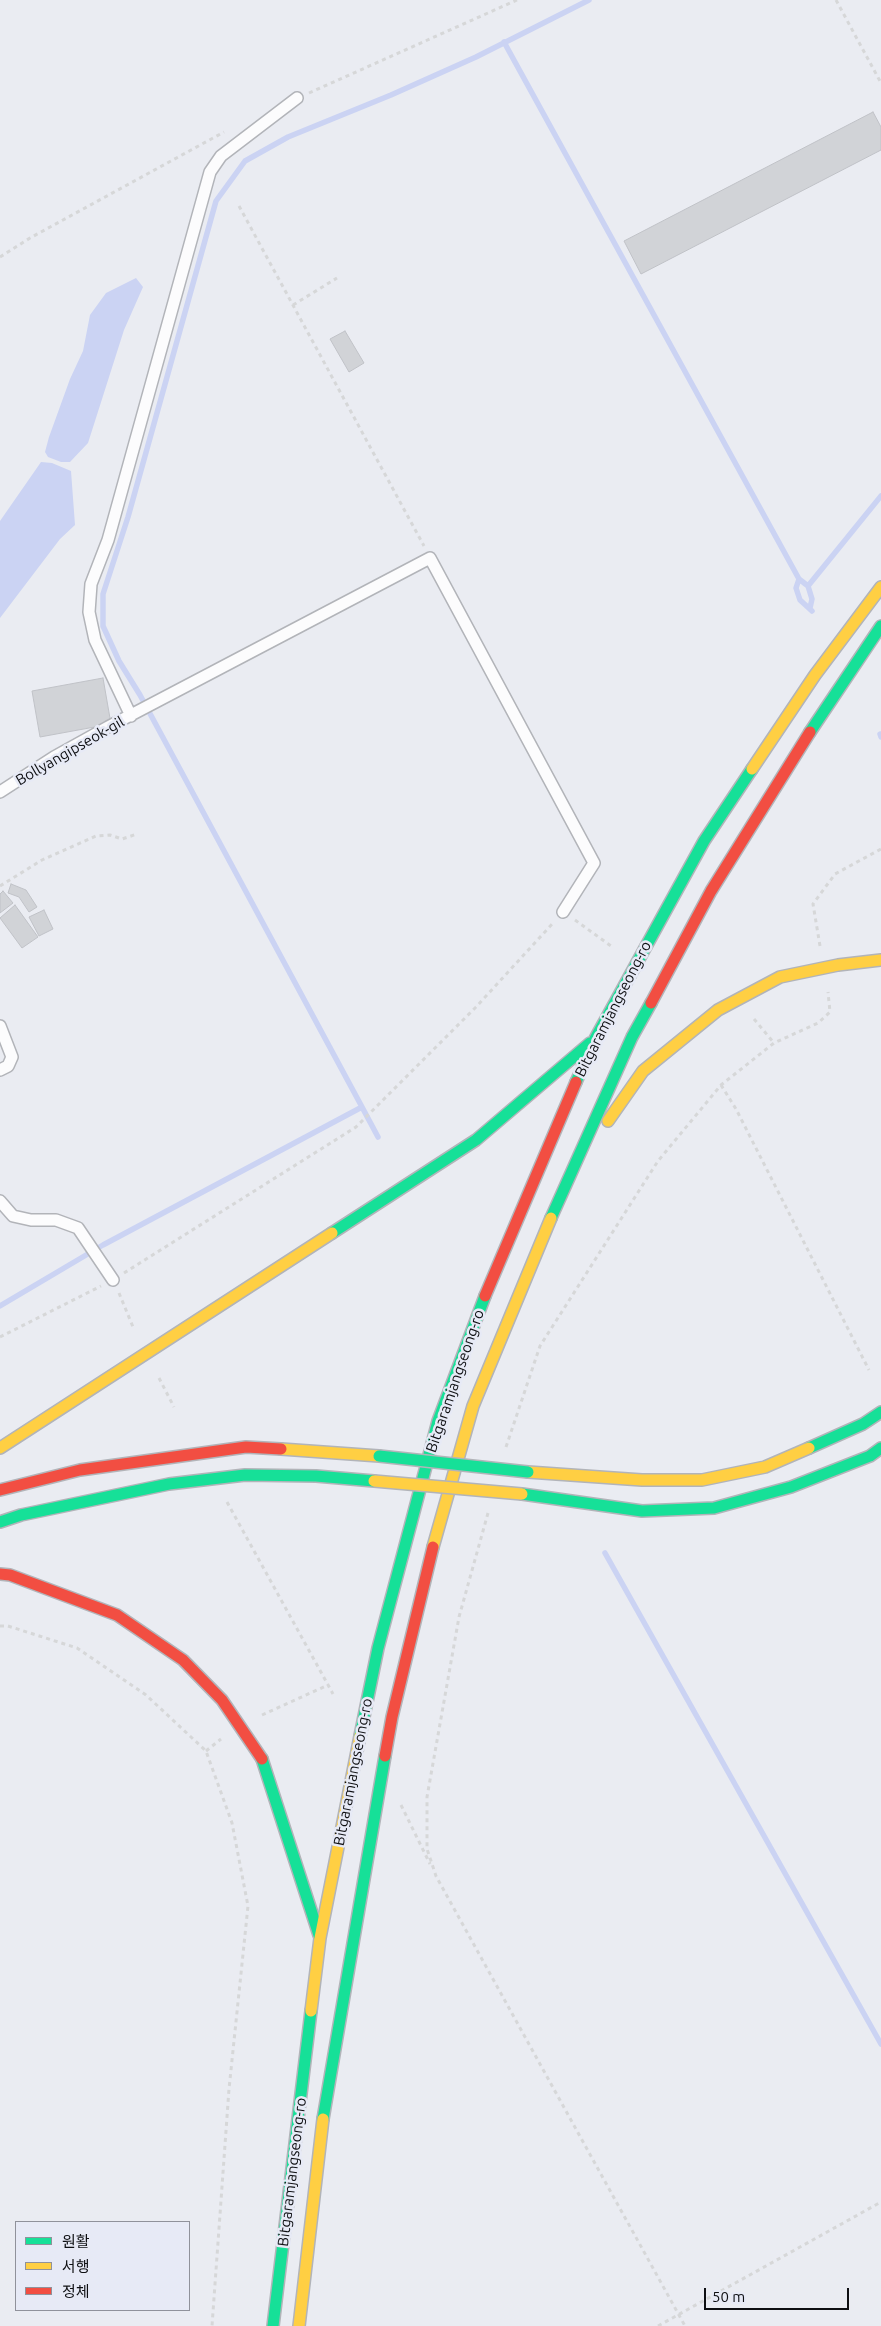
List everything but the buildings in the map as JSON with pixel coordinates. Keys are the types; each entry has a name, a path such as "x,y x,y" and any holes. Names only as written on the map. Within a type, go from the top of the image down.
{"highway":[{"name":"Bitgaramjangseong-ro","path":"273,2326 320,1938 378,1648 438,1421 498,1259 595,1039 704,841 814,675 881,587"},
{"name":"Bitgaramjangseong-ro","path":"298,2326 319,2142 392,1717 428,1565 472,1406 542,1237 632,1037 711,891 802,745 881,626"},
{"path":"542,1237 600,1132 643,1072 658,1059 718,1010 780,977 838,965 881,960"},
{"path":"0,1448 476,1140 595,1039"},
{"path":"0,1490 80,1470 246,1447 379,1456 528,1472 642,1480 702,1480 765,1466 863,1424 881,1412"},
{"path":"0,1522 21,1515 169,1484 245,1475 316,1476 374,1480 522,1494 642,1511 714,1508 791,1486 870,1456 881,1448"},
{"path":"0,1574 10,1575 117,1615 183,1660 222,1700 262,1758 320,1938"}],"lane":[{"path":"135,714 94,640 89,612 92,584 108,540 210,172 221,156 296,98"},
{"path":"430,558 594,862 563,912"},
{"name":"Bollyangipseok-gil","path":"0,792 54,757 430,558"},
{"path":"0,1026 12,1057 8,1066 0,1070"},
{"path":"0,1201 14,1216 31,1220 56,1220 78,1228 86,1237 113,1280"}],"path":[{"path":"836,0 881,83"},
{"path":"239,206 430,558"},
{"path":"293,305 337,278"},
{"path":"0,886 42,860 96,836 110,836 122,839 138,834"},
{"path":"820,947 813,904 835,874 881,849"},
{"path":"0,1337 113,1280 356,1127 476,1006 563,912 611,946"},
{"path":"505,1452 540,1346 658,1161 721,1085 774,1043 818,1023 830,1012 828,992"},
{"path":"754,1019 774,1043"},
{"path":"721,1085 736,1109 869,1370"},
{"path":"113,1280 133,1327"},
{"path":"159,1378 174,1407"},
{"path":"227,1502 333,1694"},
{"path":"436,1876 427,1849 427,1796 459,1617 490,1507"},
{"path":"0,1626 8,1626 77,1648 146,1695 206,1751 232,1822 248,1906 229,2089 212,2326"},
{"path":"262,1715 328,1685"},
{"path":"206,1751 225,1735"},
{"path":"400,1802 436,1876 685,2326"},
{"path":"658,2326 881,2202"}],"water":[{"path":"136,278 143,287 124,330 88,443 70,462 61,462 48,457 45,452 49,437 70,379 83,351 90,315 106,293"},
{"path":"41,462 52,463 71,471 75,525 60,539 0,618 0,521"}],"waterway":[{"path":"0,1306 103,1245 362,1107 140,695 119,661 103,626 103,594 128,517 216,201 245,161 288,137 391,95 476,57 589,0"},
{"path":"504,42 799,579 796,588 800,600 812,611"},
{"path":"808,586 881,496"},
{"path":"799,579 808,586 812,599 810,608"},
{"path":"362,1107 378,1137"},
{"path":"605,1553 881,2044"}],"traffic: fast":[{"path":"810,732 881,626"},
{"path":"576,1082 595,1039 704,841 752,769"},
{"path":"551,1218 632,1037 651,1003"},
{"path":"332,1233 476,1140 590,1043"},
{"path":"360,1736 378,1648 438,1421 485,1296"},
{"path":"809,1448 863,1424 881,1412"},
{"path":"522,1494 642,1511 714,1508 791,1487 870,1456 881,1448"},
{"path":"379,1456 528,1472"},
{"path":"0,1522 21,1515 169,1484 245,1475 316,1476 374,1481"},
{"path":"323,2119 385,1756"},
{"path":"262,1759 319,1935"},
{"path":"273,2326 311,2011"}],"traffic: slow":[{"path":"752,769 815,675 881,587"},
{"path":"608,1121 643,1071 718,1010 780,977 838,965 881,960"},
{"path":"433,1547 473,1406 551,1218"},
{"path":"0,1448 332,1233"},
{"path":"528,1472 642,1480 702,1480 765,1467 809,1448"},
{"path":"281,1449 379,1456"},
{"path":"374,1481 522,1494"},
{"path":"311,2011 320,1938 360,1736"},
{"path":"299,2326 323,2119"}],"traffic: jam":[{"path":"651,1003 711,891 810,732"},
{"path":"485,1296 576,1082"},
{"path":"0,1490 80,1470 246,1447 281,1449"},
{"path":"385,1756 392,1717 433,1547"},
{"path":"0,1574 10,1575 117,1615 183,1660 222,1700 262,1759"}]}
